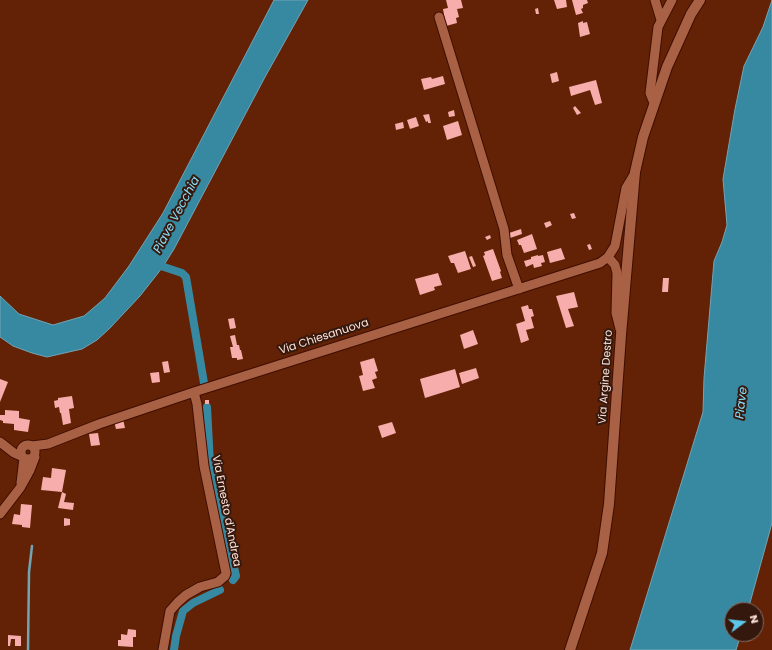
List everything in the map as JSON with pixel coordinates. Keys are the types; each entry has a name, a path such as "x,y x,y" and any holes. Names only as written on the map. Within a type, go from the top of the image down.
{"street":[{"path":"655,0 661,20"},
{"name":"Via Argine Destro","path":"654,103 650,93 658,26 672,0"},
{"name":"Via Argine Destro","path":"570,650 602,553 609,504 621,335 635,172 654,103 666,67 691,14 700,0"},
{"path":"439,17 504,229 507,255 519,289"},
{"path":"621,335 616,313 617,273 614,265 608,257 615,246 626,188 635,172"},
{"name":"Via Chiesanuova","path":"23,457 31,459 32,451 99,424 194,392 600,263 608,257"},
{"name":"Via Ernesto d'Andrea","path":"163,650 170,611 178,602 191,592 218,582 225,576 226,573 205,473 197,404 194,392"},
{"path":"0,442 32,451 30,470 20,488 0,514"},
{"path":"0,442 14,453 23,457 20,488"}],"water":[{"name":"Piave Vecchia","path":"274,0 308,0 265,77 174,249 162,268 140,296 97,340 82,349 47,357 13,346 0,337 0,296 19,314 53,325 84,316 105,298 129,266 163,213"},
{"name":"Piave","path":"772,0 772,523 750,602 724,602 724,642 738,642 736,650 630,650 703,412 704,378 714,261 727,225 723,179 744,66 763,27"}],"building":[{"path":"446,0 461,0 463,8 457,9 459,17 456,18 457,23 446,26 443,9 448,8"},
{"path":"554,0 566,0 567,7 557,9"},
{"path":"572,0 587,0 588,3 583,5 583,8 581,9 583,13 576,15"},
{"path":"538,8 539,14 536,14 535,9"},
{"path":"583,21 583,23 587,22 590,34 580,37 578,23"},
{"path":"557,72 559,81 552,83 550,74"},
{"path":"443,76 445,84 424,90 421,79 431,77 432,79"},
{"path":"596,80 602,103 595,105 590,90 571,96 569,87"},
{"path":"575,106 581,113 577,115 573,108"},
{"path":"454,110 455,116 449,117 448,112"},
{"path":"429,114 431,123 428,123 428,121 426,122 423,115"},
{"path":"416,117 419,126 410,129 407,120"},
{"path":"458,121 462,135 447,140 443,126"},
{"path":"403,122 404,128 396,130 395,124"},
{"path":"574,213 576,218 572,219 570,214"},
{"path":"550,221 552,225 546,228 544,223"},
{"path":"521,229 522,234 510,238 509,233"},
{"path":"532,234 537,249 524,253 517,240"},
{"path":"490,235 491,238 487,240 485,237"},
{"path":"590,244 592,249 589,250 587,245"},
{"path":"561,248 565,259 550,263 547,252"},
{"path":"493,249 502,278 492,281 483,256 485,255 484,252"},
{"path":"465,251 471,269 458,273 454,263 451,263 448,256"},
{"path":"538,255 543,255 545,262 541,263 542,266 534,268 533,264 526,267 524,261"},
{"path":"472,256 476,266 473,267 469,257"},
{"path":"438,273 442,285 434,287 435,290 420,295 415,279"},
{"path":"663,278 669,278 668,292 662,292"},
{"path":"574,292 578,307 568,309 574,326 566,328 556,296"},
{"path":"528,305 529,309 532,309 534,316 531,317 534,328 526,330 529,340 521,343 516,324 525,321 521,307"},
{"path":"234,318 236,328 230,329 228,319"},
{"path":"473,330 478,344 464,349 460,335"},
{"path":"235,335 237,345 239,345 243,359 237,360 237,358 232,358 230,347 233,347 230,336"},
{"path":"374,358 378,371 375,372 377,378 372,380 375,388 363,391 359,376 363,375 360,362"},
{"path":"168,361 170,372 164,373 162,362"},
{"path":"476,368 479,378 462,384 459,373"},
{"path":"455,369 460,387 425,398 420,379"},
{"path":"159,372 160,382 152,383 150,373"},
{"path":"0,379 8,382 0,402"},
{"path":"72,396 74,408 69,409 71,423 63,425 59,407 55,408 54,401 58,400 58,398"},
{"path":"205,400 209,400 209,404 205,404"},
{"path":"5,410 19,411 19,418 30,420 28,432 14,430 14,424 3,423 3,421 0,420 0,415 5,415"},
{"path":"123,419 125,428 116,429 114,421"},
{"path":"392,422 396,433 382,438 378,426"},
{"path":"98,433 100,445 91,446 89,434"},
{"path":"52,468 66,470 62,492 41,490 43,477 51,478"},
{"path":"62,492 66,494 64,502 74,503 73,510 58,508"},
{"path":"21,504 32,505 30,528 12,524 14,514 20,515"},
{"path":"64,518 70,519 70,525 64,526"},
{"path":"128,629 136,630 136,637 133,637 133,647 118,646 118,640 121,640 121,634 127,635"},
{"path":"8,635 21,636 21,646 15,646 15,639 11,639 10,646 8,646"}],"waterway":[{"path":"154,262 182,273 186,277 204,383"},
{"path":"207,407 210,464 236,576 233,580"},
{"path":"28,650 29,572 32,546"},
{"path":"174,650 183,611 193,603 220,590"}]}
